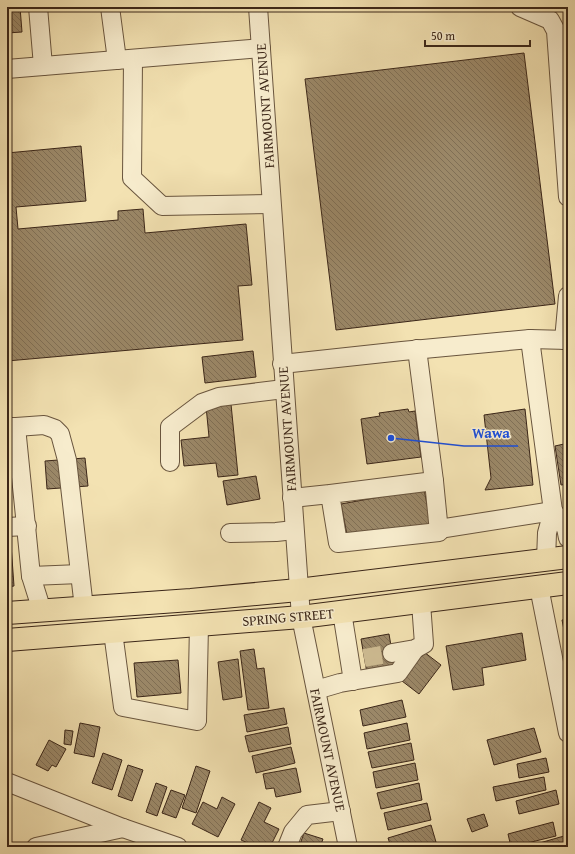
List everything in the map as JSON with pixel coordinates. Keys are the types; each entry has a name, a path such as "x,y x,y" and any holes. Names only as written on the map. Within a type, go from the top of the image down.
{"highway":[{"name":"SPRING STREET","path":"7,613 298,590 568,557"},
{"name":"SPRING STREET","path":"7,640 301,617 568,583"}],"street":[{"path":"38,7 43,66"},
{"path":"110,7 125,59 132,178 162,206 272,204"},
{"name":"FAIRMOUNT AVENUE","path":"258,7 298,590 301,617 348,847"},
{"path":"520,7 550,20 556,31 568,197"},
{"path":"7,69 261,48"},
{"path":"282,364 417,349 530,339 566,340 568,296"},
{"path":"530,339 553,510 548,533 546,560"},
{"path":"330,494 338,543 440,532 417,349"},
{"path":"170,462 170,427 202,403 218,397 284,390"},
{"path":"42,611 31,576 27,526 18,457 11,427 44,425 55,429 60,434 67,460 84,608"},
{"path":"292,498 434,481"},
{"path":"439,528 553,510"},
{"path":"553,510 566,528 568,538"},
{"path":"7,527 27,526"},
{"path":"230,533 294,530"},
{"path":"31,576 80,574"},
{"path":"539,587 568,733"},
{"path":"392,653 415,649 424,644 421,602"},
{"path":"342,612 357,659 353,681"},
{"path":"113,632 123,707 197,721 199,625"},
{"path":"316,690 340,683 398,673 415,649"},
{"path":"7,782 123,828 178,847"},
{"path":"287,847 293,832 307,816 341,811"},
{"path":"36,847 59,844 123,828"}],"building":[{"path":"7,7 20,7 22,32 7,33"},
{"path":"524,53 555,304 336,330 305,79"},
{"path":"81,146 86,201 16,207 18,229 118,220 118,211 143,209 145,233 246,224 252,285 238,286 243,340 7,361 7,153"},
{"path":"253,351 256,377 205,383 202,357"},
{"path":"231,404 238,475 218,477 216,463 184,466 181,440 209,437 206,406"},
{"path":"408,409 409,412 415,411 421,457 367,464 361,419 380,416 379,413"},
{"path":"525,409 533,485 485,490 491,478 484,415"},
{"path":"564,444 568,467 568,484 561,485 555,446"},
{"path":"85,458 88,486 47,489 45,461"},
{"path":"256,476 260,499 227,505 223,481"},
{"path":"424,489 431,525 348,540 341,504"},
{"path":"10,531 14,586 7,587 7,532"},
{"path":"568,619 568,645 567,645 562,620"},
{"path":"522,633 526,660 482,668 484,685 453,690 446,646"},
{"path":"389,634 395,669 367,673 361,639"},
{"path":"254,649 257,669 264,668 269,708 248,710 240,651"},
{"path":"424,652 441,665 419,694 402,681"},
{"path":"238,659 242,697 223,700 218,662"},
{"path":"178,660 181,693 137,697 134,663"},
{"path":"402,700 406,717 363,726 360,710"},
{"path":"284,708 287,724 247,732 244,715"},
{"path":"80,723 100,727 94,757 74,753"},
{"path":"407,723 410,740 367,749 364,733"},
{"path":"288,727 291,744 249,752 245,736"},
{"path":"534,728 541,752 494,765 487,740"},
{"path":"65,730 73,731 71,745 64,744"},
{"path":"49,740 66,749 56,767 52,765 48,771 36,765"},
{"path":"411,743 414,760 372,768 368,752"},
{"path":"291,747 295,763 256,773 252,756"},
{"path":"103,753 122,760 112,790 92,783"},
{"path":"546,758 549,772 519,778 517,764"},
{"path":"415,763 418,780 376,788 373,772"},
{"path":"128,765 143,770 132,801 118,796"},
{"path":"196,766 210,771 196,813 182,808"},
{"path":"296,768 301,792 276,797 274,788 266,789 263,774"},
{"path":"544,777 546,790 496,801 493,787"},
{"path":"156,783 167,787 157,816 146,812"},
{"path":"419,783 422,800 381,809 377,793"},
{"path":"171,790 185,795 176,818 162,813"},
{"path":"556,790 559,804 519,814 516,801"},
{"path":"222,797 235,804 218,837 192,824 203,802 217,809"},
{"path":"259,802 271,808 264,822 279,829 270,847 257,847 241,840"},
{"path":"427,803 431,820 388,830 384,813"},
{"path":"484,814 488,826 472,832 467,819"},
{"path":"553,822 556,836 511,847 508,834"},
{"path":"431,825 436,842 418,847 391,847 388,838"},
{"path":"304,833 323,839 320,847 299,847"},
{"path":"564,836 567,847 537,847 536,844"}],"tunnel":[{"path":"364,658 392,653"}],"place":[{"name":"Wawa","path":"391,438"}]}
